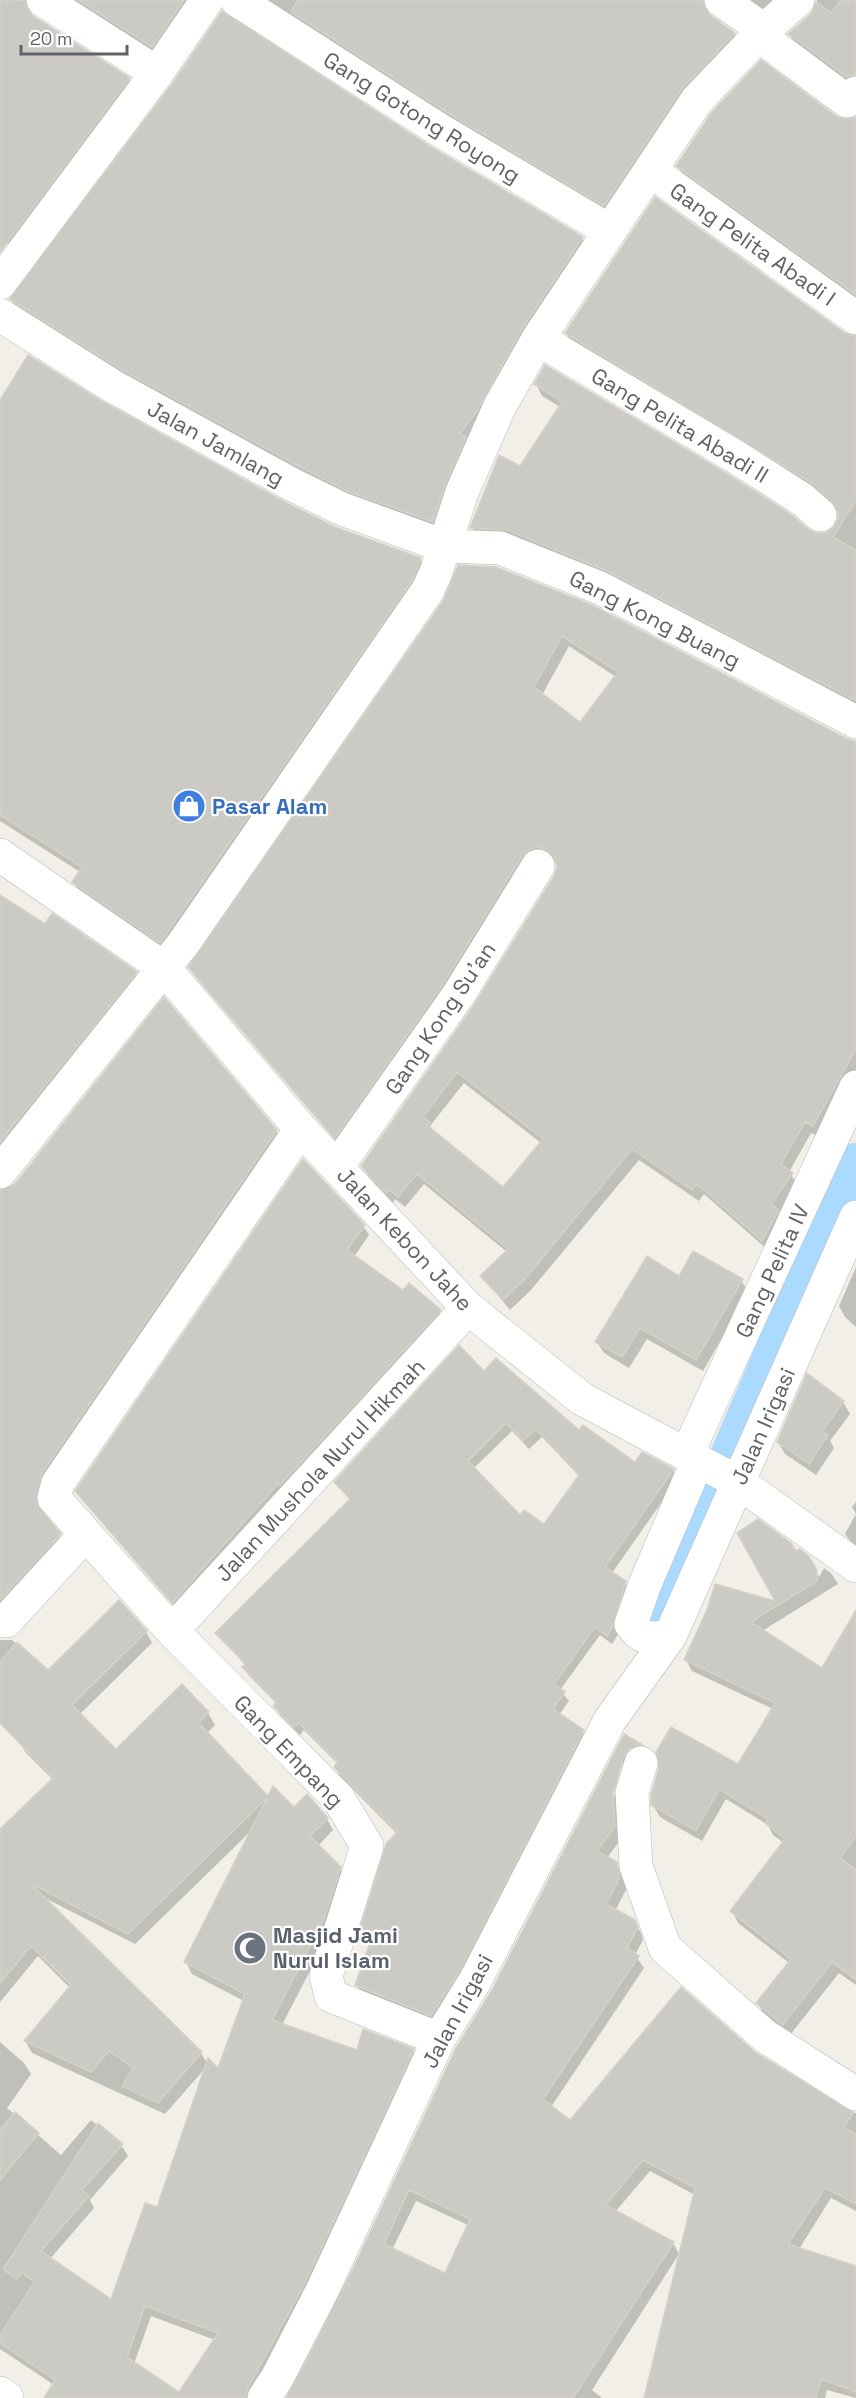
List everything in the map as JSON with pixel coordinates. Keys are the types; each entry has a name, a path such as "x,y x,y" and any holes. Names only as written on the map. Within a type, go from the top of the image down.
{"street":[{"path":"43,0 157,73"},
{"path":"0,283 157,73 207,0"},
{"name":"Gang Gotong Royong","path":"237,0 438,129 610,231"},
{"path":"721,0 764,30 773,46 847,101 856,93"},
{"path":"0,1172 164,968 428,590 462,492 500,406 538,339 697,100 764,30 798,0"},
{"name":"Gang Pelita Abadi I","path":"651,171 856,318"},
{"name":"Jalan Jamlang","path":"0,315 114,387 291,484 359,516 444,546"},
{"name":"Gang Pelita Abadi II","path":"538,339 736,457 803,500 820,515"},
{"name":"Gang Kong Buang","path":"444,546 500,548 600,588 856,722"},
{"name":"Jalan Kebon Jahe","path":"0,855 164,968 301,1129 468,1308 582,1399 711,1467 856,1566"},
{"name":"Gang Kong Su'an","path":"338,1167 459,994 538,866"},
{"name":"Gang Pelita IV","path":"711,1467 856,1087"},
{"name":"Gang Empang","path":"301,1129 58,1483 54,1498 172,1631 338,1798 367,1846 326,1976 331,1996 439,2039"},
{"name":"Jalan Irigasi","path":"670,1636 646,1638 636,1632 630,1624 645,1584 856,1217"},
{"name":"Jalan Mushola Nurul Hikmah","path":"172,1631 468,1308"},
{"name":"Jalan Irigasi","path":"264,2398 277,2378 322,2291 439,2039 475,1981 610,1720 670,1636 711,1467"},
{"path":"0,1620 6,1621 85,1535"},
{"path":"641,1763 632,1793 636,1866 666,1948 765,2036 856,2094"},
{"path":"0,2393 7,2398"}],"building":[{"path":"0,0 24,0 33,16 130,78 0,252"},
{"path":"78,0 184,0 152,47"},
{"path":"298,0 703,0 710,15 735,33 681,90 604,206 448,113 291,12"},
{"path":"841,0 856,0 856,75 847,77 788,34 811,14 816,2 831,13"},
{"path":"222,11 428,145 583,237 522,329 477,411 460,433 466,437 445,485 433,522 349,492 300,467 124,371 9,299 172,84"},
{"path":"761,60 836,116 844,119 856,117 856,295 676,166 712,112"},
{"path":"655,197 845,333 856,336 856,500 833,537 856,550 856,701 607,571 507,530 470,528 499,455 520,466 562,402 534,384 545,365 726,473 792,515 808,529 816,533 825,533 834,527 838,518 838,508 813,484 565,333"},
{"path":"28,355 105,403 283,501 335,527 421,558 412,581 160,943 72,882 82,867 0,815 0,400"},
{"path":"458,565 496,567 592,605 847,739 856,741 856,1049 813,1126 805,1122 781,1164 793,1173 771,1204 779,1210 762,1241 697,1184 692,1190 632,1149 525,1279 503,1300 480,1276 508,1249 417,1174 398,1197 389,1189 386,1193 361,1166 474,1005 554,876 557,867 555,858 547,850 539,847 530,849 522,856 443,984 335,1138 188,967 443,601","holes":["562,636 618,672 580,722 534,687","457,1072 543,1139 503,1187 427,1125 430,1122 423,1117"]},
{"path":"0,895 45,924 52,913 137,972 0,1142"},
{"path":"164,997 277,1130 42,1473 36,1503 61,1534 0,1600 0,1190 15,1184"},
{"path":"303,1159 365,1225 347,1250 403,1290 409,1283 441,1310 280,1485 278,1484 172,1603 75,1491"},
{"path":"693,1251 743,1279 696,1360 640,1328 622,1357 595,1342 647,1256 679,1276"},
{"path":"459,1345 484,1371 496,1358 579,1430 583,1425 635,1462 642,1452 674,1469 605,1567 626,1581 613,1627 607,1636 595,1627 554,1684 565,1692 553,1709 584,1730 459,1972 431,2016 355,1985 371,1940 358,1935 386,1844 397,1832 334,1767 338,1762 299,1723 294,1727 273,1706 276,1702 242,1667 246,1664 215,1633 350,1499 334,1482","holes":["506,1423 523,1441 536,1429 579,1475 544,1524 524,1510 520,1515 468,1461"]},
{"path":"807,1373 844,1401 822,1431 828,1435 809,1464 777,1442"},
{"path":"758,1519 791,1543 796,1551 799,1549 808,1555 817,1570 817,1581 751,1622 822,1668 856,1610 856,1836 840,1858 856,1870 856,1980 832,1962 783,2025 756,2003 791,1959 730,1911 785,1839 765,1823 768,1819 719,1789 696,1831 651,1805 651,1795 659,1768 656,1752 671,1727 738,1764 775,1703 684,1660 707,1610 715,1584 775,1601 737,1533"},
{"path":"119,1600 147,1631 72,1705 116,1749 182,1684 209,1712 199,1723 268,1796 273,1786 294,1807 307,1794 328,1818 310,1836 341,1867 323,1922 272,2020 357,2050 363,2029 414,2049 305,2283 248,2388 245,2398 44,2398 55,2380 0,2343 0,2335 35,2282 22,2273 16,2279 3,2269 98,2123 123,2144 82,2190 89,2196 41,2251 111,2299 145,2203 157,2207 208,2058 218,2068 245,1994 184,1962 267,1798 128,1934 30,1883 202,2052 158,2103 122,2086 133,2068 109,2051 91,2072 24,2041 71,1985 31,1946 0,1983 0,1829 53,1778 0,1723 0,1662 17,1642 48,1670","holes":["145,2306 218,2333 179,2392 127,2357"]},
{"path":"624,1734 643,1745 629,1749 623,1758 613,1794 615,1826 597,1851 617,1862 620,1877 606,1904 635,1920 638,1927 627,1948 639,1956 543,2099 570,2120 681,1987 755,2052 853,2112 844,2128 856,2134 856,2204 825,2188 788,2244 856,2266 856,2392 821,2379 816,2398 644,2398 695,2188 643,2160 606,2205 674,2242 573,2398 286,2398 339,2299 456,2048 492,1990","holes":["409,2190 470,2219 445,2273 384,2244"]},
{"path":"15,2112 39,2133 0,2180 0,2130"}],"waterway":[{"path":"653,1631 856,1162"}],"place":[{"name":"Pasar Alam","path":"189,806"},
{"name":"Masjid Jami Nurul Islam","path":"250,1948"}]}
